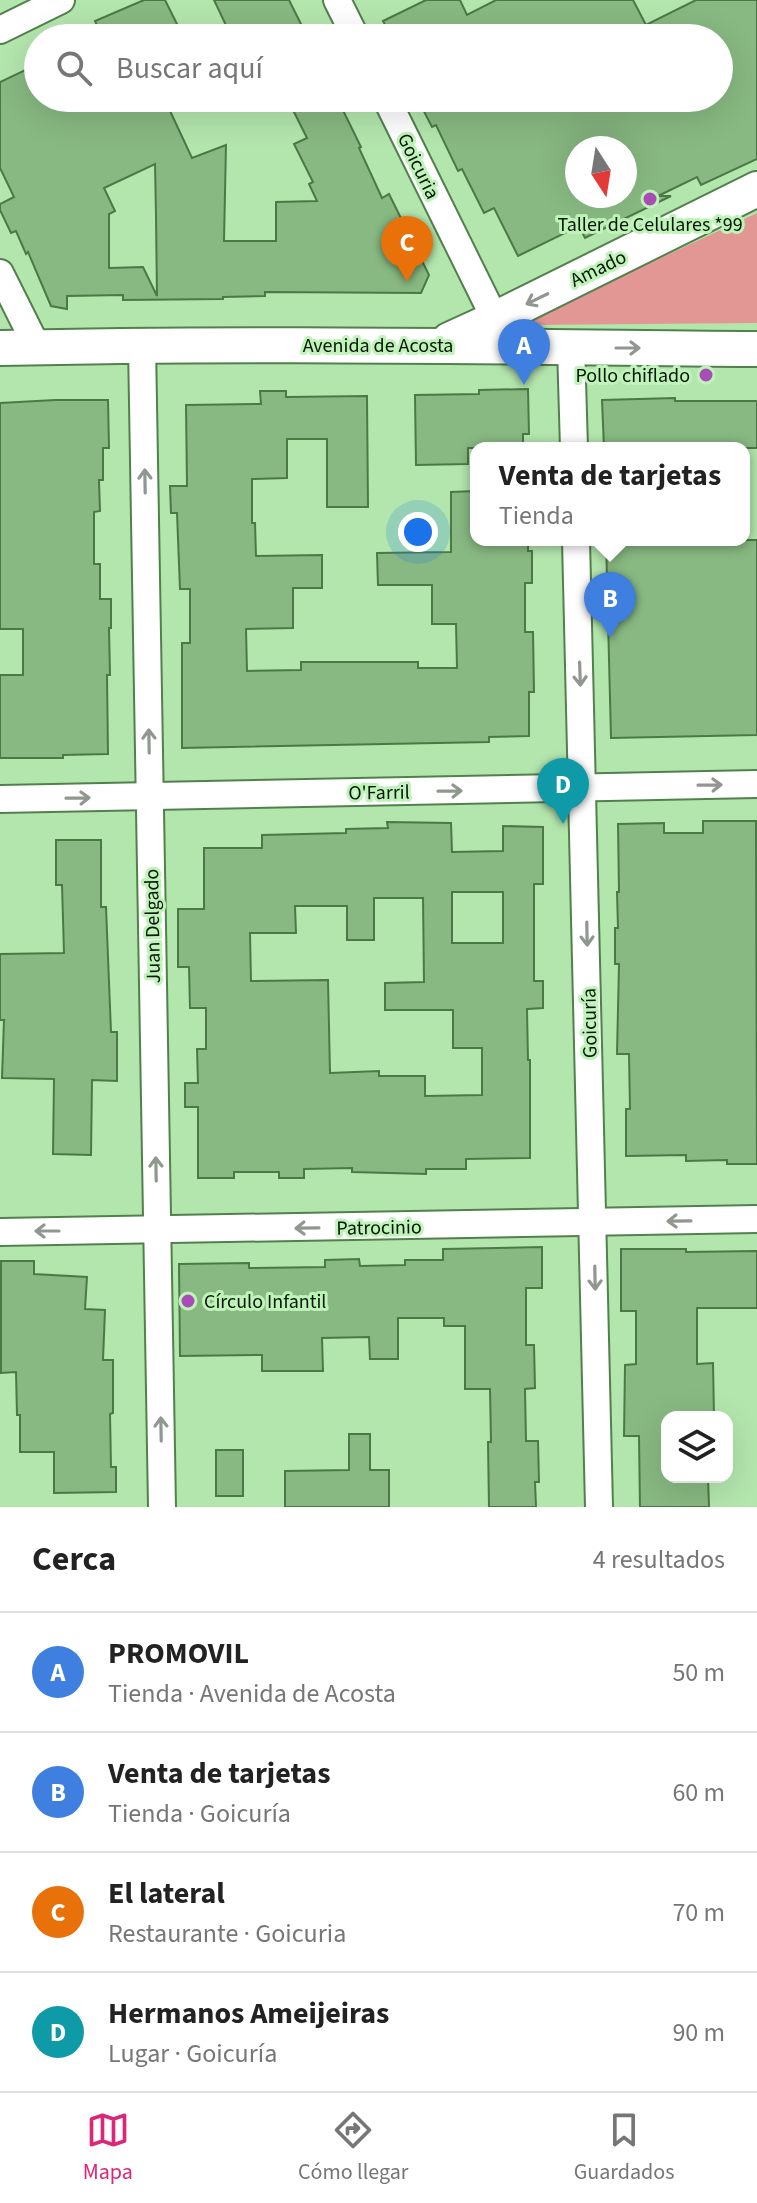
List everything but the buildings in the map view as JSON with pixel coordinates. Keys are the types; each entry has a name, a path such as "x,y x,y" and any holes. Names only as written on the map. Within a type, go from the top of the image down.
{"main road":[{"name":"Amado","path":"438,345 757,189"},
{"name":"Avenida de Acosta","path":"0,348 438,345 757,349"}],"street":[{"path":"0,30 61,0"},
{"path":"337,0 349,24"},
{"name":"Goicuria","path":"393,112 495,319"},
{"path":"0,273 37,347"},
{"name":"Juan Delgado","path":"142,345 162,1507"},
{"path":"571,347 574,442"},
{"name":"Goicuría","path":"576,546 599,1507"},
{"name":"O'Farril","path":"0,799 757,784"},
{"name":"Patrocinio","path":"0,1232 757,1219"}],"shaded area":[{"path":"757,213 757,323 529,325 530,319"}],"place":[{"name":"Taller de Celulares *99","path":"650,199"},
{"name":"El lateral","path":"407,282"},
{"name":"Pollo chiflado","path":"706,375"},
{"name":"PROMOVIL","path":"524,385"},
{"name":"Venta de tarjetas","path":"610,638"},
{"name":"Hermanos Ameijeiras","path":"563,824"},
{"name":"Círculo Infantil","path":"188,1301"}]}
